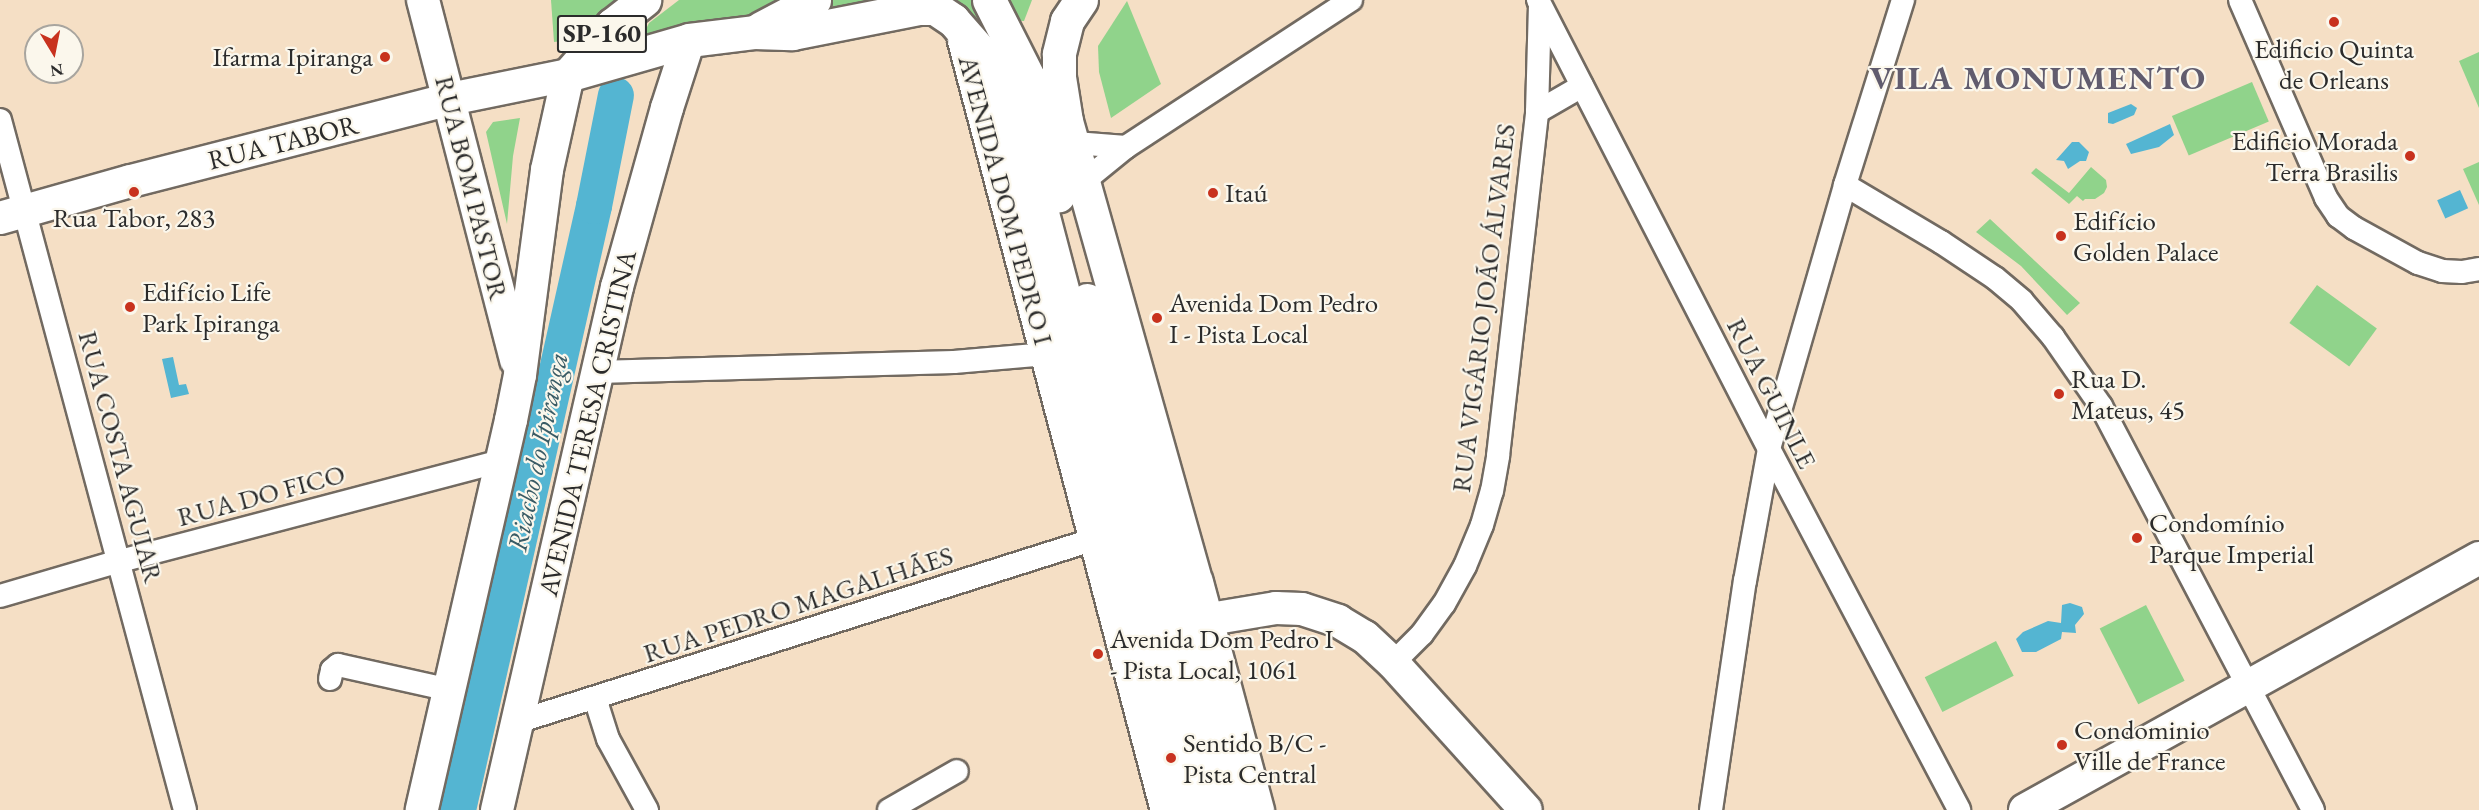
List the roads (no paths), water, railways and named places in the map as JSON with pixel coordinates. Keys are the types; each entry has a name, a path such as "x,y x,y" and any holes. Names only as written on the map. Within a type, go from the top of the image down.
{"main road":[{"name":"RUA BOM PASTOR","path":"423,0 520,375"},
{"name":"SP-160","path":"422,810 520,375 547,170 568,75 612,24 644,0"},
{"name":"RUA TABOR","path":"754,32 814,0"},
{"name":"AVENIDA DOM PEDRO I","path":"989,0 1057,141 1062,198 1199,810"},
{"path":"1057,141 1059,54 1067,21 1081,0"},
{"name":"RUA TABOR","path":"12,215 131,181 450,99 568,75 689,40 754,32 792,33 918,8 934,8 953,20 962,33"},
{"name":"AVENIDA DOM PEDRO I","path":"962,33 996,72 1062,198 1196,582 1204,620 1257,810"},
{"name":"AVENIDA DOM PEDRO I","path":"962,33 1167,810"},
{"name":"AVENIDA TERESA CRISTINA","path":"497,810 597,372 667,108 689,40"},
{"name":"AVENIDA DOM PEDRO I","path":"1062,198 1225,810"},
{"path":"1016,240 1062,198"},
{"path":"2025,810 2479,558"},
{"path":"1204,620 1276,608 1302,609 1338,621 1365,637 1393,663 1526,810"}],"street":[{"path":"1062,198 1126,147 1351,0"},
{"path":"1711,810 1745,581 1769,449 1845,185 1903,0"},
{"path":"2240,0 2326,198 2338,216 2354,228 2418,263 2442,271 2462,272 2479,269"},
{"name":"RUA GUINLE","path":"1539,2 1741,396 1959,810"},
{"name":"RUA VIGÁRIO JOÃO ÁLVARES","path":"1393,663 1422,634 1444,604 1465,566 1492,491 1498,456 1537,112 1539,2"},
{"name":"RUA VIGÁRIO JOÃO ÁLVARES","path":"1537,112 1582,86"},
{"name":"RUA COSTA AGUIAR","path":"0,120 12,215 120,561 185,810"},
{"path":"1057,141 1126,147"},
{"path":"1845,185 1941,242 1995,278 2022,301 2053,337 2101,406 2313,810"},
{"path":"597,372 954,362 1047,354"},
{"path":"1741,396 1763,399 1785,393"},
{"name":"RUA DO FICO","path":"0,596 120,561 502,461"},
{"name":"RUA PEDRO MAGALHÃES","path":"517,722 1095,539"},
{"path":"330,680 332,670 338,666 450,690"},
{"path":"595,698 608,739 647,810"},
{"path":"889,810 957,771"}],"water":[{"path":"2131,104 2137,108 2134,115 2113,124 2108,123 2108,113"},
{"path":"2170,124 2174,135 2159,147 2131,154 2126,144"},
{"path":"2072,142 2079,142 2089,152 2086,161 2080,161 2068,169 2064,161 2056,160"},
{"path":"2460,190 2468,208 2445,218 2437,200"},
{"path":"173,357 179,385 186,384 189,394 171,398 162,359"},
{"path":"2070,603 2082,607 2084,614 2075,625 2076,633 2062,632 2061,639 2036,652 2022,652 2016,639 2023,632 2048,621 2061,623 2062,605"}],"waterway":[{"name":"Riacho do Ipiranga","path":"458,810 594,206 616,95"}],"place":[{"name":"Edificio Quinta de Orleans","path":"2334,22"},
{"name":"Ifarma Ipiranga","path":"385,57"},
{"name":"Edificio Morada Terra Brasilis","path":"2410,156"},
{"name":"Rua Tabor, 283","path":"134,192"},
{"name":"Itaú","path":"1213,193"},
{"name":"Edifício Golden Palace","path":"2061,236"},
{"name":"Edifício Life Park Ipiranga","path":"130,307"},
{"name":"Avenida Dom Pedro I - Pista Local","path":"1157,318"},
{"name":"Rua D. Mateus, 45","path":"2059,394"},
{"name":"Condomínio Parque Imperial","path":"2137,538"},
{"name":"Avenida Dom Pedro I - Pista Local, 1061","path":"1098,654"},
{"name":"Condominio Ville de France","path":"2062,745"},
{"name":"Sentido B/C - Pista Central","path":"1171,758"}],"district":[{"name":"VILA MONUMENTO","path":"2038,78"}]}
